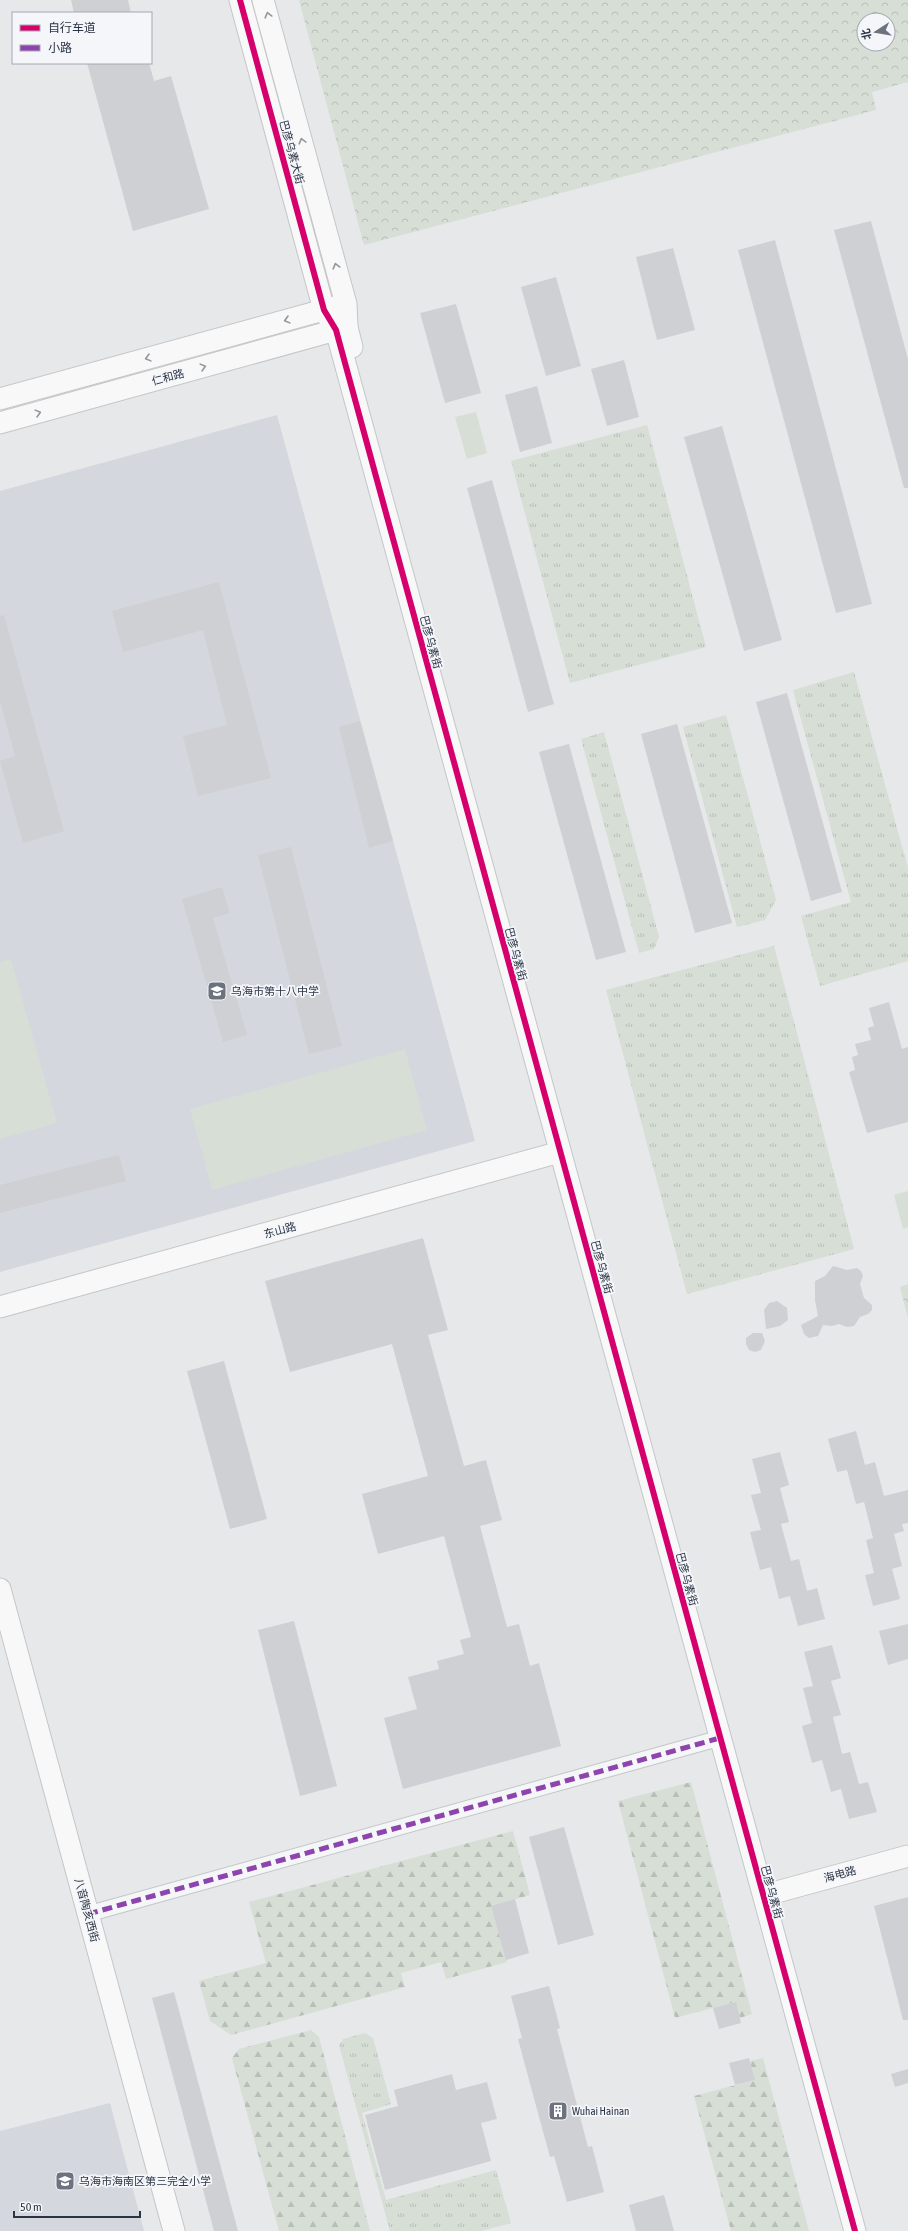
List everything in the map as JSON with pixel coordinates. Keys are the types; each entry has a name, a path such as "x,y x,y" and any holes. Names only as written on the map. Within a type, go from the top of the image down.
{"street":[{"name":"巴彦乌素大街","path":"240,0 324,310"},
{"name":"巴彦乌素大街","path":"264,0 346,304 341,328"},
{"path":"0,399 346,304"},
{"name":"巴彦乌素街","path":"324,310 341,328 865,2231"},
{"name":"巴彦乌素街","path":"341,328 560,1152 854,2231"},
{"name":"仁和路","path":"0,423 341,328"},
{"name":"东山路","path":"0,1307 560,1152"},
{"name":"八音陶亥西街","path":"0,1589 174,2231"},
{"path":"88,1914 720,1738"},
{"name":"海电路","path":"773,1893 908,1856"}],"shaded area":[{"name":"乌海市第十八中学","path":"277,415 475,1141 0,1272 0,491"},
{"name":"乌海市海南区第三完全小学","path":"110,2103 144,2231 0,2231 0,2131"}],"green space":[{"path":"299,0 908,0 908,82 872,92 876,110 364,245"},
{"path":"476,412 487,453 467,459 455,417"},
{"path":"647,425 706,647 570,683 511,461"},
{"path":"854,672 908,868 908,961 820,986 801,916 851,902 793,690"},
{"path":"726,715 776,900 765,920 737,927 683,727"},
{"path":"604,732 659,937 654,949 639,953 581,739"},
{"path":"774,946 854,1249 687,1294 606,990"},
{"path":"11,959 57,1123 0,1139 0,962"},
{"path":"405,1049 427,1130 212,1190 190,1109"},
{"path":"908,1191 908,1227 903,1229 894,1195"},
{"path":"908,1284 908,1318 900,1287"},
{"path":"691,1782 752,2014 740,2018 735,2002 675,2018 618,1801"},
{"path":"513,1831 530,1895 491,1906 507,1962 446,1979 441,1962 401,1973 405,1987 231,2035 210,2021 199,1981 266,1963 249,1902"},
{"path":"311,2030 319,2037 370,2231 279,2231 232,2058 239,2049"},
{"path":"365,2033 373,2038 391,2104 362,2113 386,2200 496,2170 511,2223 481,2231 390,2231 339,2045 343,2039"},
{"path":"763,2058 809,2231 731,2231 694,2096 755,2080 750,2061"}],"building":[{"path":"71,0 128,0 131,12 74,12"},
{"path":"87,64 149,64 154,81 171,76 209,209 133,231"},
{"path":"871,221 908,359 908,488 904,488 834,230"},
{"path":"775,240 872,604 836,613 738,250"},
{"path":"673,248 695,330 657,340 636,257"},
{"path":"556,277 581,366 546,376 521,287"},
{"path":"456,304 481,393 445,403 420,313"},
{"path":"624,360 639,417 607,426 591,369"},
{"path":"537,386 552,443 520,452 505,395"},
{"path":"722,426 782,640 744,651 684,437"},
{"path":"492,480 554,704 528,712 467,488"},
{"path":"219,582 271,778 198,796 183,736 227,725 203,630 123,652 112,611"},
{"path":"4,615 64,831 23,843 0,761 15,756 0,701 0,616"},
{"path":"787,693 842,892 811,901 756,702"},
{"path":"360,721 393,841 369,848 339,727"},
{"path":"677,724 732,923 695,933 641,734"},
{"path":"569,744 626,952 596,960 539,752"},
{"path":"291,847 342,1046 309,1054 258,855"},
{"path":"222,887 230,913 213,918 247,1035 223,1042 182,899"},
{"path":"889,1002 902,1049 908,1047 908,1122 867,1133 849,1072 855,1070 852,1057 858,1055 855,1044 871,1040 868,1028 874,1026 869,1008"},
{"path":"119,1155 126,1181 0,1213 0,1185"},
{"path":"423,1238 448,1330 428,1335 464,1466 486,1460 502,1520 480,1526 507,1627 519,1624 530,1666 539,1663 561,1746 403,1789 384,1718 417,1709 408,1677 439,1669 437,1661 464,1654 460,1640 471,1637 444,1536 378,1554 362,1494 428,1476 392,1344 290,1372 265,1281"},
{"path":"833,1266 847,1270 857,1268 861,1271 863,1276 860,1284 864,1298 872,1305 872,1310 868,1314 860,1317 854,1326 847,1327 839,1324 832,1326 823,1325 818,1336 809,1338 804,1334 801,1325 818,1316 815,1300 815,1281 825,1276"},
{"path":"777,1301 787,1308 788,1320 780,1326 766,1329 764,1310 769,1303"},
{"path":"753,1333 762,1333 765,1341 761,1350 755,1352 749,1350 746,1344 746,1338"},
{"path":"224,1361 267,1519 230,1529 187,1371"},
{"path":"856,1431 865,1465 875,1462 884,1496 908,1490 908,1523 902,1524 904,1531 894,1534 902,1566 892,1569 900,1599 873,1606 865,1575 874,1573 866,1540 873,1538 864,1502 856,1504 847,1470 837,1472 828,1439"},
{"path":"780,1452 789,1485 780,1488 789,1522 781,1524 791,1561 799,1559 807,1591 817,1588 825,1619 798,1626 790,1596 779,1599 771,1567 760,1570 750,1532 761,1530 751,1495 761,1493 752,1459"},
{"path":"294,1621 337,1786 300,1796 258,1630"},
{"path":"908,1624 908,1659 888,1665 879,1631"},
{"path":"832,1645 841,1678 831,1681 841,1715 833,1717 842,1754 850,1752 859,1784 868,1782 877,1812 849,1819 841,1789 831,1792 822,1760 812,1763 802,1726 812,1723 803,1688 813,1686 804,1652"},
{"path":"564,1827 594,1935 558,1945 529,1837"},
{"path":"908,1897 908,2020 903,2020 874,1906"},
{"path":"515,1899 529,1953 506,1960 491,1906"},
{"name":"Wuhai Hainan","path":"549,1986 560,2028 557,2029 588,2147 592,2146 604,2192 567,2202 554,2156 550,2157 532,2091 518,2039 522,2038 511,1996"},
{"path":"174,1992 238,2231 214,2231 152,1998"},
{"path":"736,2002 741,2023 719,2029 713,2008"},
{"path":"749,2058 755,2080 735,2085 729,2063"},
{"path":"908,2069 908,2083 895,2087 891,2074"},
{"path":"452,2074 456,2090 487,2082 497,2119 481,2123 491,2161 385,2190 365,2115 398,2106 394,2090"},
{"path":"664,2195 674,2231 636,2231 629,2205"}],"marked path":[{"path":"88,1914 720,1738"}],"cycle path":[{"path":"240,0 324,310 336,330 855,2231"}],"place":[{"name":"乌海市第十八中学","path":"217,991"},
{"name":"Wuhai Hainan","path":"558,2111"},
{"name":"乌海市海南区第三完全小学","path":"65,2181"}]}
